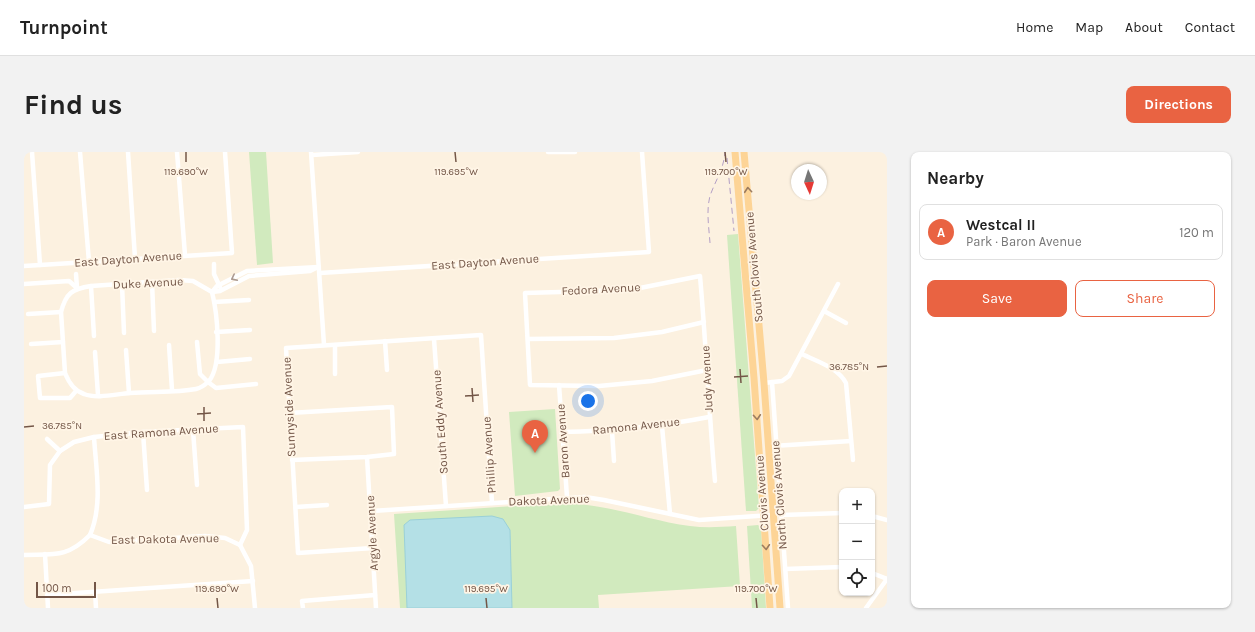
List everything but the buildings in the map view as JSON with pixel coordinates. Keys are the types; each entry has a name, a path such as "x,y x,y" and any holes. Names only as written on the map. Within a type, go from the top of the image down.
{"main road":[{"name":"South Clovis Avenue","path":"734,152 754,378"},
{"name":"South Clovis Avenue","path":"744,152 759,321 768,383"},
{"path":"742,239 748,249 751,284 756,287"},
{"path":"746,288 752,291 755,319 759,321"},
{"path":"750,332 755,344 759,378 768,383"},
{"name":"Clovis Avenue","path":"754,378 770,608"},
{"name":"Clovis Avenue","path":"768,383 772,446 773,515 780,608"}],"street":[{"path":"32,152 40,265"},
{"path":"80,152 89,262"},
{"path":"128,152 135,258"},
{"path":"177,152 185,255"},
{"name":"East Dayton Avenue","path":"24,266 232,253 225,152"},
{"path":"358,152 312,154 324,345 434,339"},
{"path":"548,152 575,152"},
{"name":"East Dayton Avenue","path":"320,273 650,252 642,152"},
{"path":"214,264 214,274 220,288"},
{"path":"77,288 70,293 63,304 61,312 65,373 69,382 76,391 86,395 98,395 198,388 208,382 214,373 217,362 214,302 212,292 247,271 319,267"},
{"path":"76,274 77,288"},
{"name":"Fedora Avenue","path":"528,339 525,293 630,290 700,276"},
{"name":"Judy Avenue","path":"700,276 709,417 715,481"},
{"path":"24,284 69,281 77,288"},
{"name":"Duke Avenue","path":"77,288 152,282 193,281 212,292"},
{"path":"152,282 154,331"},
{"path":"122,284 124,333"},
{"path":"768,383 782,381 789,376 838,284"},
{"path":"90,286 94,336"},
{"path":"214,302 249,300"},
{"path":"824,311 846,323"},
{"path":"28,314 61,312"},
{"path":"704,322 662,332 614,338 528,339 530,385 599,386 652,381 707,370"},
{"path":"216,332 250,330"},
{"name":"Phillip Avenue","path":"434,339 481,335 492,503"},
{"name":"South Eddy Avenue","path":"434,339 446,506"},
{"path":"385,341 387,370"},
{"path":"31,344 63,342"},
{"path":"197,342 200,374 216,388 256,384"},
{"path":"169,345 172,390"},
{"name":"Sunnyside Avenue","path":"324,345 286,348 298,553 373,548"},
{"path":"334,345 335,374"},
{"path":"126,350 129,393"},
{"path":"95,352 98,395"},
{"path":"802,354 837,372 846,384 853,460"},
{"path":"217,362 250,359"},
{"path":"65,373 38,376 40,398 70,398 76,391"},
{"name":"Baron Avenue","path":"559,385 561,432 567,498"},
{"path":"289,413 392,407 394,454 367,457 292,460"},
{"name":"Ramona Avenue","path":"561,432 612,431 662,426 709,417"},
{"path":"662,426 670,514"},
{"name":"East Ramona Avenue","path":"24,507 49,504 50,466 60,451 74,442 94,437 143,432 243,427 247,530 240,545"},
{"path":"193,430 197,485"},
{"path":"612,431 614,460"},
{"path":"143,432 147,490"},
{"path":"24,555 62,554 78,546 90,535 96,520 98,504 94,437"},
{"path":"47,439 60,451"},
{"path":"772,446 851,441"},
{"name":"North Clovis Avenue","path":"772,446 782,515 788,608"},
{"name":"Argyle Avenue","path":"367,457 372,511 376,608"},
{"name":"Dakota Avenue","path":"372,511 567,498 604,500 699,520 773,515"},
{"path":"296,507 327,505"},
{"path":"782,515 839,512"},
{"path":"875,517 887,520"},
{"name":"East Dakota Avenue","path":"90,535 109,542 205,536 225,538 240,545"},
{"path":"240,545 251,566 255,608"},
{"path":"45,554 48,608"},
{"path":"785,569 839,567"},
{"path":"866,608 887,579 875,574"},
{"path":"47,595 253,581"},
{"path":"95,592 96,608"},
{"path":"303,608 302,601 375,595"}],"green space":[{"path":"249,152 266,152 273,263 257,265"},
{"path":"738,234 759,508 756,511 746,511 727,235"},
{"path":"555,409 560,489 558,491 515,496 509,412"},
{"path":"590,505 675,524 707,527 736,526 740,586 598,595 599,608 400,608 394,514 515,506"},
{"path":"758,525 761,528 766,608 752,608 747,526"}],"water":[{"path":"492,516 503,519 510,530 512,608 407,608 404,525 410,520"}],"railway":[{"path":"710,243 708,208 710,196 723,164 725,152"},
{"path":"727,158 734,231"}],"place":[{"name":"Westcal II","path":"535,453"}]}
